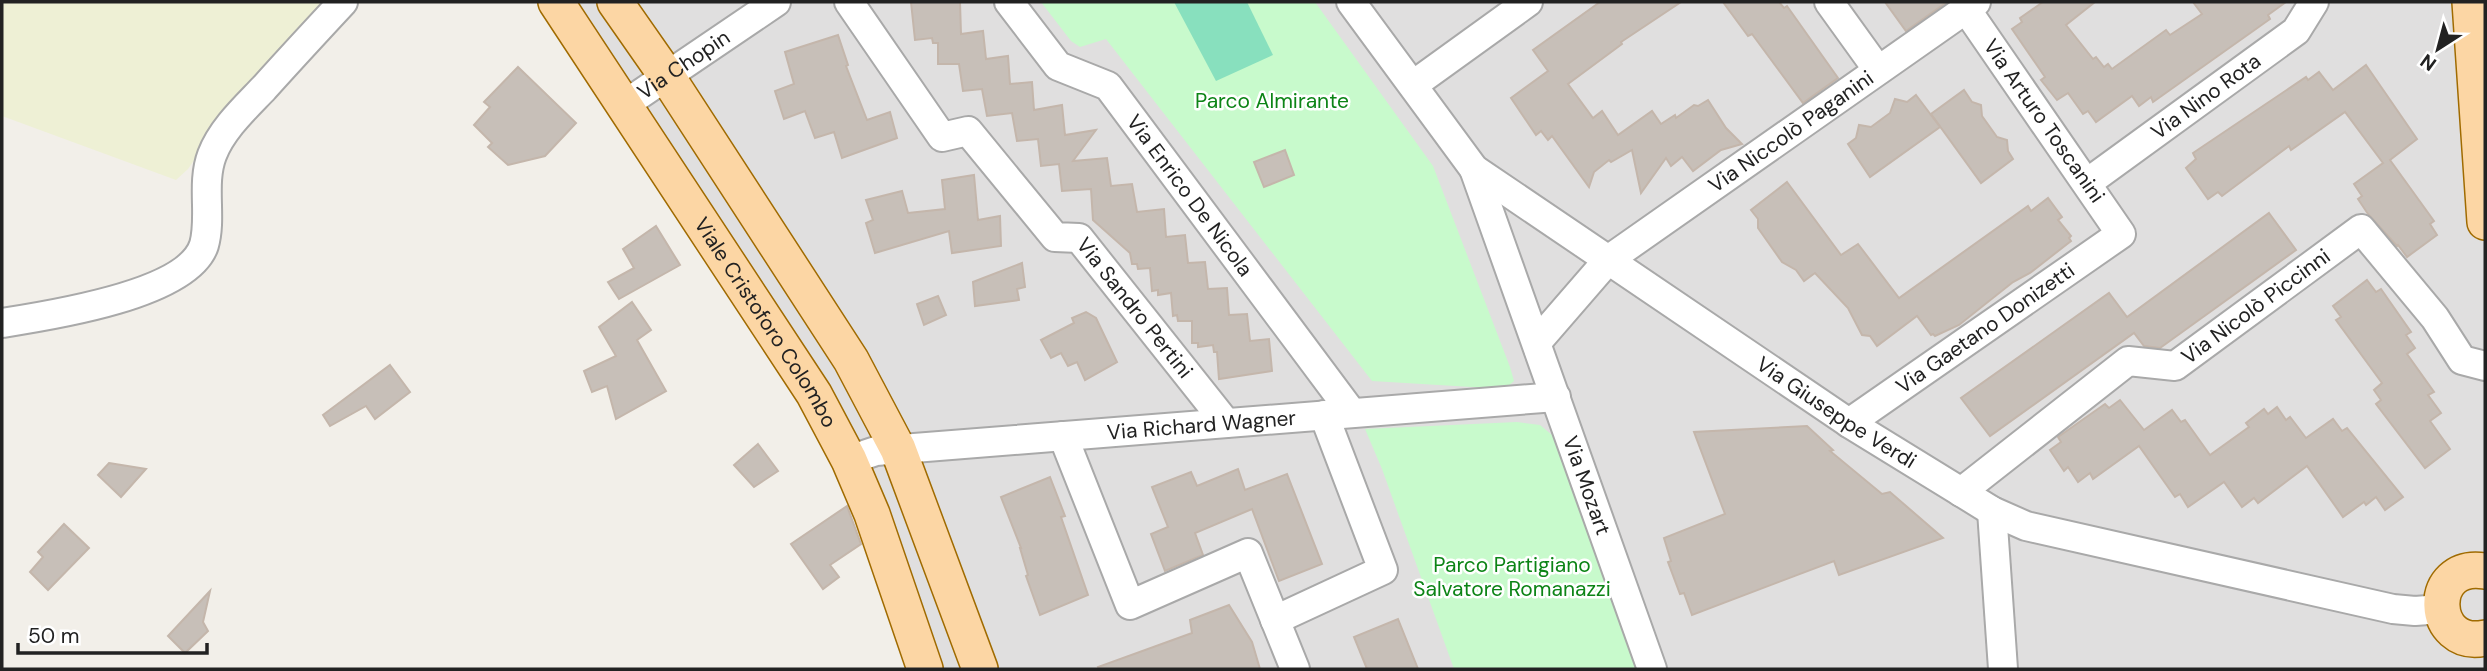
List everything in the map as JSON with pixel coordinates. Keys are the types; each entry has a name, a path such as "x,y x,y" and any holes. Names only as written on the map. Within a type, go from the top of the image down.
{"main road":[{"name":"Viale Cristoforo Colombo","path":"556,2 814,394 849,460 872,514 925,669"},
{"path":"615,2 666,75 851,360 898,449 980,669"},
{"path":"2476,17 2485,222"},
{"path":"2485,569 2465,571 2449,582 2444,590 2441,609 2443,618 2454,632 2471,639 2485,638"}],"street":[{"path":"2,323 100,305 178,274 196,260 204,245 206,183 212,155 231,124 343,2"},
{"name":"Via Chopin","path":"624,104 775,2"},
{"name":"Via Sandro Pertini","path":"849,2 942,137 968,131 1055,237 1079,238 1226,423"},
{"name":"Via Enrico De Nicola","path":"1009,2 1058,66 1108,86 1352,413"},
{"name":"Via Giuseppe Verdi","path":"1351,2 1474,169 1849,423 1992,511 2026,526 2393,609 2441,609"},
{"path":"1413,85 1528,2"},
{"path":"1829,2 1878,70"},
{"name":"Via Nino Rota","path":"2087,183 2297,31 2314,2"},
{"name":"Via Niccolò Paganini","path":"1537,342 1608,260 1971,5"},
{"name":"Via Arturo Toscanini","path":"1971,5 2121,234"},
{"name":"Via Mozart","path":"1474,169 1652,669"},
{"name":"Via Nicolò Piccinni","path":"1961,492 2129,361 2175,366 2361,229 2435,318 2462,360 2485,366"},
{"name":"Via Gaetano Donizetti","path":"1849,423 2121,234"},
{"name":"Via Richard Wagner","path":"849,460 876,451 898,449 1556,397"},
{"path":"1275,620 1383,570 1324,415"},
{"path":"1063,436 1130,605 1248,553 1295,669"},
{"path":"1992,511 2003,669"}],"shaded area":[{"path":"554,2 2485,2 2485,669 927,669 849,460"}],"green space":[{"path":"2,2 327,2 228,111 188,169 176,180 2,116"},
{"name":"Parco Almirante","path":"1041,2 1315,2 1433,166 1514,381 1505,389 1372,381 1106,39 1080,47 1071,41"},
{"path":"1174,2 1247,2 1273,55 1216,81"},
{"name":"Parco Partigiano Salvatore Romanazzi","path":"1517,422 1540,425 1552,435 1638,669 1454,669 1365,429"}],"building":[{"path":"911,2 960,2 961,34 983,31 986,59 1008,56 1010,84 1032,82 1034,110 1062,105 1065,135 1096,130 1073,161 1107,158 1111,186 1132,184 1137,212 1164,209 1166,237 1185,235 1188,263 1205,262 1208,289 1227,288 1229,315 1247,314 1250,341 1269,339 1272,371 1219,379 1217,352 1214,352 1213,345 1198,347 1198,343 1192,343 1192,321 1178,321 1177,315 1173,316 1171,293 1158,295 1158,290 1152,291 1150,268 1138,269 1137,264 1132,264 1130,253 1093,220 1091,189 1062,191 1059,164 1041,166 1038,139 1017,141 1012,113 987,116 982,89 963,91 959,64 938,64 938,43 933,43 932,38 915,40"},
{"path":"1600,2 1681,2 1621,42 1622,44 1568,84 1593,118 1602,111 1618,135 1652,111 1661,124 1708,100 1726,128 1742,144 1721,150 1693,171 1682,157 1671,166 1666,158 1641,193 1632,150 1611,162 1609,160 1594,172 1589,187 1552,136 1548,140 1541,131 1536,135 1511,98 1548,71 1533,50"},
{"path":"1723,2 1779,2 1784,8 1787,6 1838,78 1803,103 1752,34 1748,36"},
{"path":"1885,2 1947,2 1906,31"},
{"path":"2043,2 2095,2 2066,25 2093,59 2096,57 2104,67 2108,64 2112,69 2166,30 2170,35 2202,14 2193,2 2286,2 2268,15 2270,19 2153,102 2151,97 2139,106 2132,96 2096,122 2088,111 2083,114 2068,93 2057,100 2041,80 2045,77 2012,29 2022,22 2020,18"},
{"path":"838,35 848,65 846,66 867,120 890,112 897,138 842,158 834,132 815,138 805,111 784,119 775,91 794,84 785,52"},
{"path":"2366,65 2417,139 2390,160 2434,221 2430,224 2437,235 2407,257 2358,199 2362,196 2354,184 2383,163 2345,112 2291,150 2289,146 2222,196 2218,192 2208,199 2186,168 2196,159 2193,153 2306,77 2308,80 2319,72 2333,90"},
{"path":"518,67 576,123 545,156 508,165 488,147 492,143 474,125 490,107 484,102"},
{"path":"1964,90 1972,102 1981,105 1982,116 1997,137 2007,140 2008,151 2013,159 1981,183 1931,114"},
{"path":"1916,95 1940,127 1870,177 1848,144 1856,138 1859,125 1871,127 1890,113 1895,99 1907,102"},
{"path":"1285,150 1294,175 1264,187 1254,162"},
{"path":"974,175 978,220 1000,216 1001,246 952,253 949,231 875,253 866,223 873,220 866,200 902,191 908,213 945,209 942,180"},
{"path":"1787,182 1841,255 1858,244 1899,298 2028,206 2031,211 2048,198 2062,217 2058,220 2071,236 2071,241 1959,325 1935,336 1931,335 1917,316 1877,346 1870,336 1862,335 1848,308 1815,273 1804,281 1796,270 1782,262 1758,228 1758,219 1751,210"},
{"path":"2269,213 2296,250 2160,348 2144,346 2134,333 1990,436 1961,398 2109,293 2127,317"},
{"path":"656,226 680,265 619,299 608,282 634,268 623,249"},
{"path":"1022,263 1025,287 1017,289 1019,300 975,306 973,282"},
{"path":"2367,280 2376,292 2381,289 2411,332 2406,335 2415,348 2407,354 2434,392 2428,395 2441,413 2430,421 2450,449 2425,468 2376,404 2381,400 2374,390 2382,383 2336,320 2341,317 2333,306"},
{"path":"938,296 946,315 924,325 917,304"},
{"path":"632,302 651,330 637,340 666,391 616,419 607,386 592,392 584,371 616,356 599,327"},
{"path":"1086,312 1096,318 1117,362 1085,380 1077,362 1068,366 1061,353 1051,358 1041,340 1074,323 1072,318"},
{"path":"390,365 410,392 375,419 366,406 330,426 323,415"},
{"path":"2120,400 2144,430 2172,410 2181,422 2185,420 2210,455 2249,427 2246,423 2264,409 2268,414 2277,407 2286,420 2290,417 2306,438 2333,419 2342,431 2347,428 2403,497 2385,510 2376,497 2343,517 2307,466 2258,503 2254,498 2242,507 2224,482 2188,507 2180,494 2175,497 2139,446 2093,479 2090,473 2078,482 2068,467 2064,471 2050,450 2061,442 2058,437 2105,404 2109,408"},
{"path":"1807,426 1833,450 1830,451 1882,494 1890,492 1943,538 1839,575 1834,561 1692,615 1684,593 1680,594 1668,562 1671,561 1664,538 1725,514 1694,432"},
{"path":"758,444 778,471 754,487 734,465"},
{"path":"109,463 146,469 121,497 98,475"},
{"path":"1238,469 1245,490 1287,474 1322,564 1279,581 1252,509 1195,533 1203,555 1165,571 1151,534 1168,527 1152,487 1191,472 1197,486"},
{"path":"1050,477 1065,516 1061,517 1088,595 1040,615 1026,576 1028,575 1021,548 1001,497"},
{"path":"847,506 861,544 830,565 839,577 823,589 791,544"},
{"path":"64,524 89,548 48,590 30,572 43,557 38,552"},
{"path":"210,591 203,622 208,631 185,653 168,636"},
{"path":"1229,605 1252,642 1260,669 1098,667 1192,633 1190,620"},
{"path":"1398,619 1418,669 1367,669 1354,637"}]}
